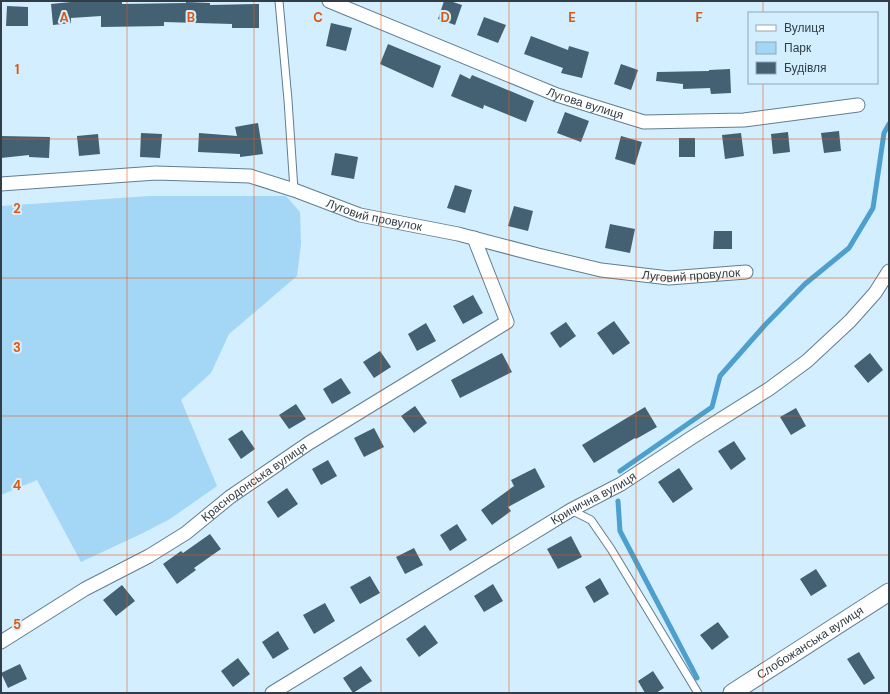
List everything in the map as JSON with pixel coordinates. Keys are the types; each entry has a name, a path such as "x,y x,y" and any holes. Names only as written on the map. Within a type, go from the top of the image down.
{"street":[{"name":"Лугова вулиця","path":"329,1 557,95 644,122 744,120 858,105"},
{"name":"Луговий провулок","path":"1,184 156,173 250,176 294,190 360,215 458,234 601,270 662,278 746,272"},
{"name":"Краснодонська вулиця","path":"1,642 85,589 149,556 186,533 230,497 309,443 507,322 474,238"},
{"name":"Кринична вулиця","path":"272,693 571,510 621,484 769,389 807,361 850,321 875,293 889,271"},
{"name":"Слобожанська вулиця","path":"732,693 889,592"}],"lane":[{"path":"278,1 288,100 294,190"},
{"path":"571,510 591,520 611,549 698,693"}],"green space":[{"path":"150,196 286,196 300,212 301,244 297,276 229,334 211,373 181,400 217,486 170,519 81,562 37,480 1,495 1,206"}],"building":[{"path":"81,1 122,2 122,4 186,2 210,3 210,5 259,4 259,28 232,28 232,24 164,22 164,26 101,27 101,16 71,18 71,23 53,25 51,4"},
{"path":"444,1 450,1 462,5 455,25 438,19"},
{"path":"7,6 28,7 28,26 6,26"},
{"path":"484,17 506,25 498,43 477,35"},
{"path":"331,23 352,28 346,51 326,46"},
{"path":"531,36 568,50 569,46 589,52 582,78 561,73 563,68 524,54"},
{"path":"388,44 441,66 433,88 380,64"},
{"path":"621,64 638,70 631,90 614,84"},
{"path":"730,69 731,93 711,94 710,88 683,89 683,84 656,81 657,72"},
{"path":"460,74 470,79 472,75 534,101 526,122 484,105 483,109 451,96"},
{"path":"565,112 589,121 581,142 557,133"},
{"path":"258,123 263,154 240,157 240,154 198,152 199,133 237,136 235,127"},
{"path":"839,131 841,151 824,153 821,133"},
{"path":"788,132 790,152 773,154 771,134"},
{"path":"141,133 162,134 160,158 140,157"},
{"path":"741,133 744,156 725,159 722,135"},
{"path":"98,134 100,154 79,156 77,136"},
{"path":"1,136 50,137 49,158 29,157 29,155 1,158"},
{"path":"621,136 642,142 635,165 615,159"},
{"path":"679,138 695,138 695,157 679,157"},
{"path":"335,153 358,157 354,179 331,175"},
{"path":"455,185 472,190 465,213 447,208"},
{"path":"514,206 533,211 528,231 508,226"},
{"path":"610,224 635,229 630,253 605,248"},
{"path":"714,231 732,231 732,249 713,249"},
{"path":"473,295 483,313 463,324 453,306"},
{"path":"614,321 630,343 613,355 597,333"},
{"path":"566,322 576,336 560,348 550,333"},
{"path":"426,323 436,341 417,351 408,334"},
{"path":"380,351 391,367 374,378 363,362"},
{"path":"502,353 512,372 460,398 451,380"},
{"path":"870,353 883,370 868,383 854,366"},
{"path":"341,378 351,393 332,404 323,389"},
{"path":"296,404 306,419 289,429 279,415"},
{"path":"415,406 427,423 414,433 401,416"},
{"path":"645,407 657,427 636,439 635,438 594,463 582,445"},
{"path":"796,408 806,426 791,435 780,417"},
{"path":"374,428 384,447 364,457 354,438"},
{"path":"242,430 255,449 241,459 228,439"},
{"path":"734,441 746,459 731,470 718,451"},
{"path":"328,460 337,476 321,485 312,469"},
{"path":"535,468 545,487 508,507 511,511 492,525 481,510 514,486 511,480"},
{"path":"679,468 693,489 673,503 658,482"},
{"path":"287,488 298,504 278,518 267,502"},
{"path":"457,524 467,540 450,551 440,535"},
{"path":"210,534 221,549 194,568 196,570 177,584 163,564 181,551 183,553"},
{"path":"571,536 582,557 558,569 547,549"},
{"path":"414,548 423,565 405,574 396,557"},
{"path":"816,569 827,586 811,596 800,579"},
{"path":"370,576 380,593 360,604 350,587"},
{"path":"600,578 609,594 594,603 585,587"},
{"path":"493,584 503,601 484,612 474,596"},
{"path":"122,585 135,601 116,616 103,600"},
{"path":"325,603 335,621 314,634 303,615"},
{"path":"718,622 729,637 712,650 700,635"},
{"path":"425,625 438,643 419,657 406,639"},
{"path":"278,631 289,649 273,659 262,642"},
{"path":"859,652 875,678 864,685 847,659"},
{"path":"238,658 250,674 233,687 221,671"},
{"path":"20,664 27,679 8,688 1,673"},
{"path":"361,666 372,681 353,693 343,678"},
{"path":"653,671 664,688 656,693 645,693 638,681"}],"waterway":[{"path":"620,471 712,407 720,376 765,325 805,284 849,248 873,208 884,133 889,124"},
{"path":"618,501 620,531 697,678"}]}
